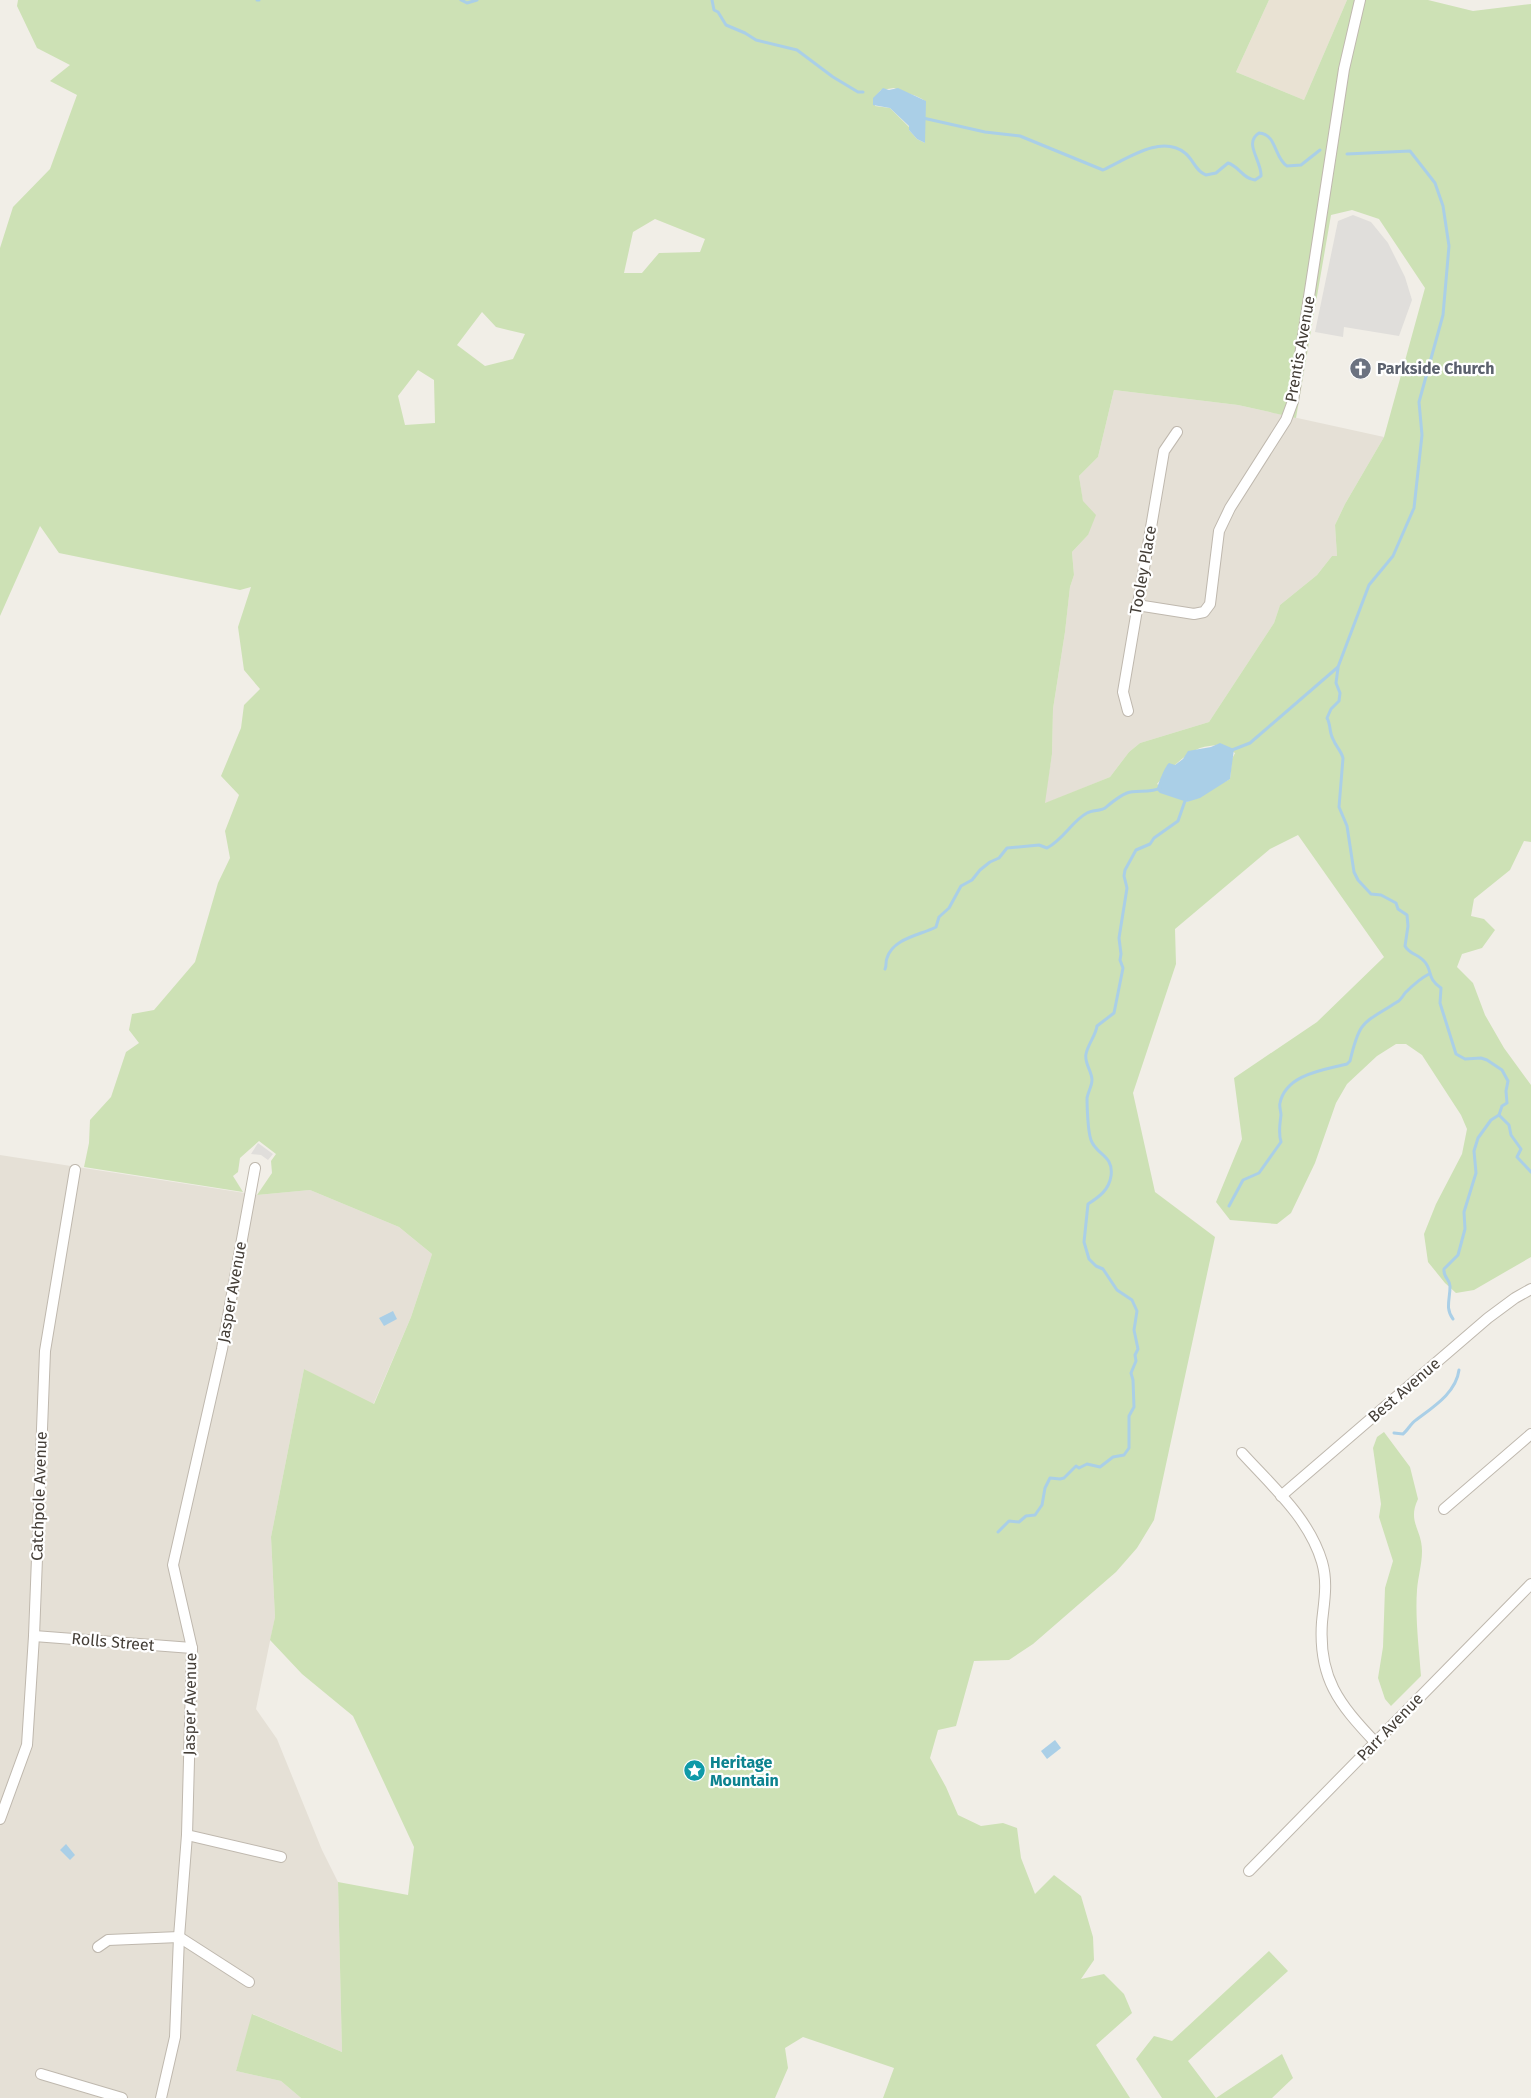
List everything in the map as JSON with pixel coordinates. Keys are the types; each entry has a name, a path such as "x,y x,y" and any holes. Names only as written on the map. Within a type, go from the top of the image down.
{"street":[{"name":"Prentis Avenue","path":"1137,605 1194,614 1204,612 1210,604 1219,531 1230,508 1286,420 1293,401 1344,70 1360,0"},
{"name":"Tooley Place","path":"1128,711 1123,692 1164,451 1177,432"},
{"name":"Jasper Avenue","path":"161,2098 175,2036 179,1937 187,1835 192,1648 173,1565 222,1349 255,1168"},
{"name":"Catchpole Avenue","path":"0,1820 27,1745 34,1636 45,1351 75,1170"},
{"name":"Best Avenue","path":"1281,1496 1488,1318 1531,1289"},
{"path":"1444,1509 1531,1434"},
{"path":"1242,1453 1281,1496 1310,1533 1322,1562 1326,1592 1321,1638 1322,1654 1331,1687 1348,1712 1375,1742"},
{"name":"Parr Avenue","path":"1249,1871 1531,1584"},
{"name":"Rolls Street","path":"34,1636 192,1648"},
{"path":"187,1835 281,1856"},
{"path":"98,1947 108,1940 179,1937 249,1982"},
{"path":"41,2074 122,2098"}],"shaded area":[{"path":"1269,0 1347,0 1304,100 1236,72"},
{"path":"1353,215 1371,222 1388,243 1405,277 1412,300 1399,336 1344,327 1343,337 1315,332 1338,221"},
{"path":"1114,390 1238,405 1384,437 1335,525 1337,556 1332,556 1317,575 1280,605 1274,623 1209,722 1140,743 1129,752 1110,777 1044,804 1052,754 1053,709 1070,587 1074,575 1072,552 1088,535 1079,476 1098,457"},
{"path":"258,1143 273,1154 268,1160 261,1155 251,1154"},
{"path":"0,1155 257,1195 310,1190 399,1227 432,1254 411,1317 373,1405 304,1369 271,1537 275,1617 256,1709 277,1739 322,1850 338,1882 342,2052 253,2014 236,2071 281,2081 301,2098 0,2098"}],"green space":[{"path":"18,0 1269,0 1236,72 1304,100 1347,0 1428,0 1473,11 1531,4 1531,842 1524,841 1510,870 1474,899 1471,916 1484,919 1495,930 1482,948 1462,954 1457,967 1473,983 1485,1015 1504,1048 1531,1085 1531,1257 1474,1290 1456,1293 1428,1262 1424,1234 1436,1204 1462,1154 1467,1129 1461,1115 1422,1055 1406,1044 1396,1044 1377,1056 1347,1084 1336,1103 1315,1163 1291,1213 1277,1224 1230,1220 1216,1202 1242,1139 1234,1078 1317,1022 1384,957 1298,835 1270,849 1175,929 1176,964 1133,1093 1155,1192 1215,1237 1154,1520 1137,1548 1116,1572 1033,1644 1009,1660 974,1661 956,1726 938,1730 930,1758 946,1787 958,1815 981,1826 1003,1823 1017,1828 1021,1858 1035,1894 1054,1875 1081,1896 1093,1937 1094,1960 1081,1979 1104,1974 1124,1994 1132,2013 1096,2045 1130,2098 883,2098 894,2068 803,2037 785,2048 788,2068 775,2098 301,2098 281,2081 236,2071 252,2014 342,2052 338,1882 408,1895 414,1847 353,1716 302,1674 270,1640 275,1617 271,1537 304,1369 374,1404 411,1317 432,1254 399,1227 310,1190 257,1195 272,1173 271,1161 276,1154 259,1141 240,1158 238,1172 233,1176 243,1192 84,1167 89,1143 90,1120 111,1097 126,1052 139,1043 129,1030 132,1014 154,1010 195,962 218,883 230,858 225,831 239,795 221,776 241,728 244,705 260,689 244,670 238,627 251,587 240,590 59,553 40,526 0,616 0,248 13,207 50,169 77,95 50,81 70,65 37,48 17,6","holes":["894,88 925,101 925,143 917,139 909,130 909,127 890,108 875,106 875,97 881,90","1352,210 1379,219 1425,288 1384,437 1335,525 1337,556 1332,556 1317,575 1280,605 1274,623 1209,722 1140,743 1129,752 1110,777 1045,803 1052,754 1053,709 1070,587 1074,575 1072,552 1088,535 1096,515 1083,501 1079,476 1098,457 1114,390 1238,405 1296,418 1331,215","655,219 705,239 700,252 659,253 642,273 624,273 633,232","482,312 496,327 525,334 513,359 485,366 457,345","418,370 434,380 435,423 405,425 398,396","1220,744 1235,753 1232,759 1230,779 1187,802 1157,784 1171,768 1200,748"]},
{"path":"1384,1432 1410,1467 1418,1499 1414,1520 1420,1537 1422,1551 1417,1601 1421,1676 1391,1706 1385,1699 1378,1678 1383,1647 1385,1588 1393,1561 1379,1517 1381,1504 1373,1448 1377,1437"},
{"path":"1269,1951 1288,1971 1188,2061 1216,2098 1162,2098 1136,2059 1154,2036 1172,2041"},
{"path":"1282,2054 1293,2078 1272,2098 1216,2098"}],"water":[{"path":"883,88 889,90 898,88 926,101 925,143 917,139 909,130 909,126 890,108 873,105 873,98"},
{"path":"1220,743 1234,749 1230,779 1200,798 1187,802 1160,793 1157,790 1165,768 1169,763 1175,765 1183,759 1188,751 1211,747"},
{"path":"393,1311 397,1319 384,1326 379,1318"},
{"path":"1055,1740 1061,1748 1047,1759 1041,1751"},
{"path":"66,1844 75,1855 70,1860 60,1850"}],"waterway":[{"path":"461,0 467,3 477,0"},
{"path":"712,0 714,10 718,12 726,25 756,40 797,50 833,77 858,92 863,92"},
{"path":"923,118 985,132 1020,136 1103,170 1144,150 1165,146 1176,148 1185,153 1199,171 1206,175 1216,173 1228,163 1247,177 1255,180 1261,176 1261,170 1253,147 1255,137 1259,133 1269,137 1280,158 1287,166 1301,165 1320,150"},
{"path":"1232,750 1250,743 1338,667 1369,585 1393,556 1414,508 1422,435 1419,402 1443,315 1449,246 1443,206 1435,183 1410,151 1347,154"},
{"path":"1338,668 1336,683 1340,693 1339,701 1331,709 1327,718 1332,736 1343,758 1339,807 1347,826 1354,872 1358,880 1371,894 1381,895 1396,903 1398,909 1407,915 1408,926 1405,946 1427,964 1433,981 1441,988 1440,1003 1456,1054 1465,1059 1481,1058 1487,1060 1502,1070 1508,1081 1506,1091 1507,1103 1502,1106 1499,1115 1509,1125 1511,1135 1521,1149 1517,1157 1531,1172"},
{"path":"885,969 890,951 895,946 908,938 936,927 939,917 949,908 961,886 972,880 990,862 999,858 1007,848 1039,845 1047,848 1087,813 1103,809 1127,793 1160,788"},
{"path":"998,1532 1009,1521 1019,1522 1026,1516 1035,1515 1042,1505 1045,1488 1050,1478 1064,1478 1076,1466 1079,1468 1087,1464 1100,1467 1113,1457 1124,1455 1129,1448 1129,1416 1134,1407 1131,1373 1138,1349 1134,1330 1137,1311 1132,1300 1117,1290 1103,1269 1096,1266 1089,1259 1084,1242 1088,1204 1100,1196 1106,1189 1111,1176 1110,1164 1093,1145 1090,1136 1087,1098 1092,1080 1086,1057 1097,1026 1114,1013 1123,968 1120,960 1119,938 1127,888 1124,876 1125,870 1136,850 1150,844 1154,838 1178,821 1186,798"},
{"path":"1229,1206 1243,1180 1259,1173 1281,1142 1279,1131 1280,1104 1284,1093 1290,1086 1298,1079 1317,1071 1347,1064 1350,1061 1360,1030 1365,1024 1399,1001 1413,985 1429,974"},
{"path":"1453,1319 1449,1311 1450,1285 1444,1269 1458,1255 1465,1229 1464,1212 1476,1173 1474,1151 1478,1138 1491,1120 1499,1115"},
{"path":"1394,1433 1403,1434 1414,1421 1443,1399 1453,1386 1459,1370"}],"place":[{"name":"Parkside Church","path":"1361,368"},
{"name":"Heritage Mountain","path":"694,1771"}]}
